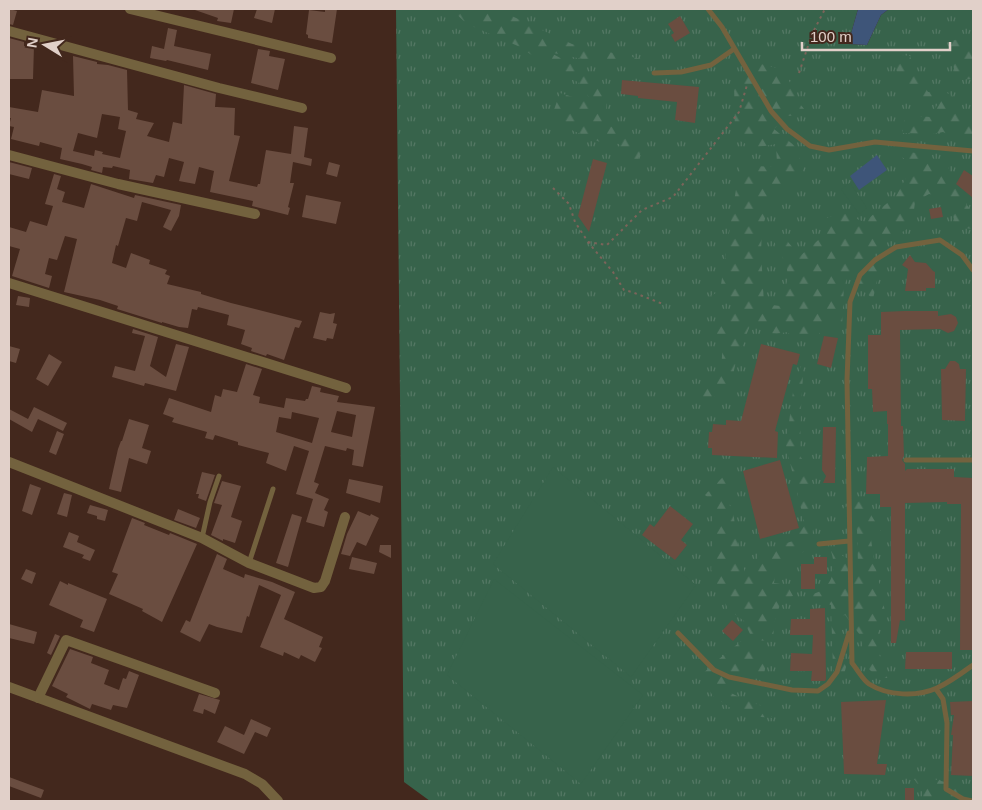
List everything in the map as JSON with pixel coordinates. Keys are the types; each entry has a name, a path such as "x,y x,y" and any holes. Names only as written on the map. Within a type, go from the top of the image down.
{"street":[{"path":"130,9 330,58"},
{"path":"9,32 302,108"},
{"path":"9,155 118,184 255,214"},
{"path":"9,283 346,388"},
{"path":"9,462 202,538 248,563 314,588 321,587 345,517"},
{"path":"38,698 66,640 215,693"},
{"path":"9,687 245,774 262,784 278,801"}],"lane":[{"path":"708,9 722,26 771,111 787,129 810,146 829,150 874,142 973,151"},
{"path":"654,73 681,72 710,65 734,49"},
{"path":"973,270 962,255 940,240 896,247 876,260 860,275 850,302 846,380 852,663 868,684 893,694 936,689 973,665"},
{"path":"906,460 973,460"},
{"path":"202,538 210,502 219,476"},
{"path":"248,563 273,489"},
{"path":"819,544 849,541"},
{"path":"678,633 714,670 729,677 792,690 818,691 828,684 837,672 851,627"},
{"path":"936,689 944,699 946,789 963,799 972,801"}],"path":[{"path":"798,73 812,34 825,9"},
{"path":"588,242 607,245 642,210 673,197 739,112 749,75"},
{"path":"553,188 569,204 575,222 588,242 613,272 624,290 663,304"}],"green space":[{"path":"396,9 858,9 848,44 867,45 881,15 889,9 973,9 973,801 430,801 404,782"},
{"path":"451,9 497,9 572,44 664,64 601,63 549,52 589,73 607,99 605,124 622,131 643,147 636,164 619,144 600,142 550,121 560,93 579,99 591,100 578,82 562,75 518,46 467,24"},
{"path":"967,38 973,43 973,79 956,80 949,41"},
{"path":"894,54 910,56 918,77 928,92 945,92 959,99 959,113 964,117 973,119 973,143 965,142 943,132 933,134 902,133 905,115 930,117 939,102 920,103 903,90 896,69"},
{"path":"758,63 783,70 793,88 796,99 809,115 787,116 774,129 796,147 803,170 788,189 770,202 762,229 761,252 764,304 780,306 787,277 783,257 772,238 782,235 800,256 824,235 827,218 841,212 864,222 896,196 913,165 892,150 925,154 948,167 963,199 973,214 973,229 956,227 948,197 929,194 915,202 912,226 874,249 878,276 873,299 848,277 844,285 842,326 829,323 815,338 799,339 786,332 772,333 751,323 736,361 730,389 714,397 698,398 721,373 723,339 718,339 699,329 727,323 733,298 711,303 698,302 720,291 740,164 769,167 777,164 776,144 753,148 735,138 734,79"},
{"path":"850,183 867,208 859,214 841,189"},
{"path":"804,359 800,456 812,473 809,497 813,534 805,550 787,564 782,573 776,569 774,583 787,585 793,596 781,601 774,624 773,642 758,640 751,648 767,659 764,674 750,673 736,686 723,689 762,706 773,718 741,715 713,696 700,676 750,634 744,621 728,609 711,571 712,515 716,505 705,495 729,471 737,483 728,488 722,497 733,509 736,535 745,573 754,576 759,552 793,541 805,525 786,446 794,384"},
{"path":"553,467 696,585 631,677 493,564"},
{"path":"862,500 882,533 871,539 886,618 878,634 877,648 891,678 878,678 868,668 860,635 845,615 837,618 836,641 846,667 841,686 833,669 831,605 806,596 820,591 830,582 834,565 830,549 858,564 857,530 843,508"},
{"path":"494,579 643,695 581,784 447,675"},
{"path":"922,776 960,786 973,786 973,801 922,801 924,793 914,779"}],"water":[{"path":"858,9 889,9 881,15 867,45 848,44"},
{"path":"877,155 887,170 859,190 850,176"}],"building":[{"path":"9,9 17,11 13,25 9,24"},
{"path":"195,9 234,9 231,23 217,21 218,18"},
{"path":"257,9 275,9 272,23 254,18"},
{"path":"325,9 337,9 332,43 308,38 306,34 309,10 325,12"},
{"path":"680,16 690,33 675,42 671,35 674,33 668,24"},
{"path":"168,28 177,30 174,46 211,54 208,70 150,58 152,46 164,49"},
{"path":"9,38 24,42 24,46 34,46 33,79 9,79"},
{"path":"258,49 270,51 269,56 285,59 278,90 251,83"},
{"path":"73,56 97,62 97,64 127,70 128,110 138,113 136,119 154,123 147,136 169,142 173,122 182,124 184,85 216,94 215,107 235,108 234,135 240,136 229,181 257,187 260,184 266,150 291,154 294,126 308,128 304,157 312,159 311,166 293,162 290,183 294,183 288,215 252,206 253,201 210,192 214,171 199,167 195,184 179,181 184,162 169,158 164,177 156,175 153,183 129,179 130,170 113,166 112,168 103,167 102,173 91,170 92,167 60,159 62,148 40,142 39,146 11,139 14,127 9,126 11,118 9,118 9,107 38,112 42,90 74,96","holes":["102,114 120,117 118,129 126,131 120,158 102,154 103,152 95,150 94,156 73,151 78,133 97,138"]},
{"path":"622,80 699,87 695,123 675,120 677,102 638,98 638,96 621,94"},
{"path":"593,159 607,163 589,232 578,216"},
{"path":"9,162 32,168 29,179 9,174"},
{"path":"329,162 340,165 337,177 326,174"},
{"path":"964,170 973,176 973,198 956,184"},
{"path":"54,174 61,176 57,189 65,192 62,202 84,208 91,184 134,198 135,195 181,205 179,216 171,231 163,227 171,210 142,202 137,221 126,218 118,246 116,245 112,263 126,268 131,253 150,260 149,264 167,270 165,274 170,276 167,284 302,321 299,328 295,327 284,360 251,351 252,348 241,344 245,330 227,325 229,315 198,307 197,310 192,309 188,328 179,327 117,309 118,306 100,300 64,292 77,239 65,236 57,260 49,258 45,274 52,276 49,288 12,276 20,249 9,246 9,227 26,232 30,221 47,226 53,206 45,204"},
{"path":"306,195 341,202 336,224 302,217"},
{"path":"941,207 943,217 931,219 929,209"},
{"path":"910,255 915,262 926,263 935,272 935,288 926,288 926,291 905,291 908,269 902,265"},
{"path":"18,296 30,298 29,307 16,305"},
{"path":"938,311 938,316 951,314 956,317 958,323 954,331 948,333 940,329 900,330 901,426 903,426 904,456 902,460 905,464 905,471 907,469 954,469 954,477 973,478 973,650 960,650 961,504 947,504 947,502 905,503 905,621 900,620 896,643 891,643 891,507 880,507 880,494 866,494 867,457 888,456 887,411 873,412 872,389 868,389 868,335 881,335 881,312"},
{"path":"320,312 335,313 333,323 337,324 333,339 327,338 326,341 313,338"},
{"path":"133,329 158,337 150,366 166,377 176,344 189,347 176,391 145,383 144,386 112,377 115,366 135,371 145,336 132,333"},
{"path":"824,336 838,338 831,368 817,364"},
{"path":"761,344 800,354 797,365 793,364 775,431 778,432 777,458 712,455 712,448 708,448 709,432 712,432 713,424 726,425 726,420 741,421"},
{"path":"9,346 20,349 16,363 9,361"},
{"path":"49,354 62,362 48,386 36,379"},
{"path":"950,361 955,361 959,364 960,369 966,369 965,421 942,420 941,369 945,369"},
{"path":"246,364 262,369 253,395 260,397 259,403 284,408 286,398 305,401 308,399 312,386 321,388 320,392 339,396 337,402 375,407 363,467 352,465 354,450 347,448 346,451 325,446 314,482 319,484 315,493 329,499 324,510 328,512 324,527 306,522 313,499 296,494 309,451 294,446 286,471 266,463 269,453 238,445 238,442 215,435 213,440 205,438 207,432 172,422 174,418 163,414 169,398 211,412 215,395 221,397 223,389 237,392","holes":["337,411 356,415 352,437 331,432","292,412 319,418 312,443 276,432 279,417 291,419"]},
{"path":"34,407 67,423 63,431 38,419 32,432 9,419 9,409 28,419"},
{"path":"129,419 149,425 142,448 151,451 147,464 129,458 121,492 109,489 118,449"},
{"path":"823,427 836,427 835,483 823,483 826,476 822,470"},
{"path":"57,431 64,434 56,455 49,452"},
{"path":"780,460 799,528 760,539 743,471"},
{"path":"202,472 215,475 206,501 198,498 199,494 196,494"},
{"path":"349,479 383,486 380,503 346,493"},
{"path":"222,481 241,486 231,517 242,521 235,543 223,539 223,541 211,535 222,505 214,503"},
{"path":"30,484 41,488 32,515 22,511"},
{"path":"64,493 72,495 67,517 57,514"},
{"path":"90,505 108,510 105,521 87,513"},
{"path":"670,506 693,524 681,540 687,545 675,560 642,535 650,524 654,527"},
{"path":"178,509 200,518 196,528 174,520"},
{"path":"358,511 379,518 366,546 357,542 350,556 341,554 347,534"},
{"path":"292,514 302,517 288,567 276,563"},
{"path":"132,518 169,535 170,533 197,544 162,622 142,611 143,609 109,594 118,574 112,572"},
{"path":"69,532 79,536 77,542 95,550 90,561 82,558 84,555 63,547"},
{"path":"380,545 391,545 391,558 379,552"},
{"path":"217,554 227,559 223,569 244,578 245,574 272,582 295,592 284,619 323,637 319,647 322,648 315,662 301,655 299,659 284,652 283,656 260,647 281,595 259,585 242,633 209,624 200,642 180,632 186,620 190,622"},
{"path":"352,557 377,563 374,574 349,569"},
{"path":"814,557 827,557 827,574 815,574 815,589 801,589 801,564 814,564"},
{"path":"26,569 36,573 32,584 21,579"},
{"path":"60,581 107,599 94,632 80,627 83,620 49,605"},
{"path":"825,608 826,679 825,681 811,681 812,671 790,671 791,653 812,654 813,635 790,635 791,619 810,619 810,609"},
{"path":"732,620 743,630 733,641 722,631"},
{"path":"9,624 37,632 34,644 9,638"},
{"path":"55,634 60,636 51,655 47,653"},
{"path":"70,649 93,657 91,663 109,670 104,684 119,690 123,678 126,679 129,671 139,675 127,708 113,705 111,710 92,704 90,709 66,697 68,694 52,686"},
{"path":"906,652 952,652 952,669 905,669"},
{"path":"199,694 220,700 215,714 204,709 203,714 193,711"},
{"path":"886,700 877,764 887,764 885,775 844,774 841,702"},
{"path":"973,701 973,776 951,775 953,735 951,735 954,715 951,715 950,702"},
{"path":"251,719 271,728 267,737 255,732 244,754 217,742 225,726 244,735"},
{"path":"9,777 44,790 41,798 9,786"},
{"path":"905,788 914,788 914,801 905,801"}]}
